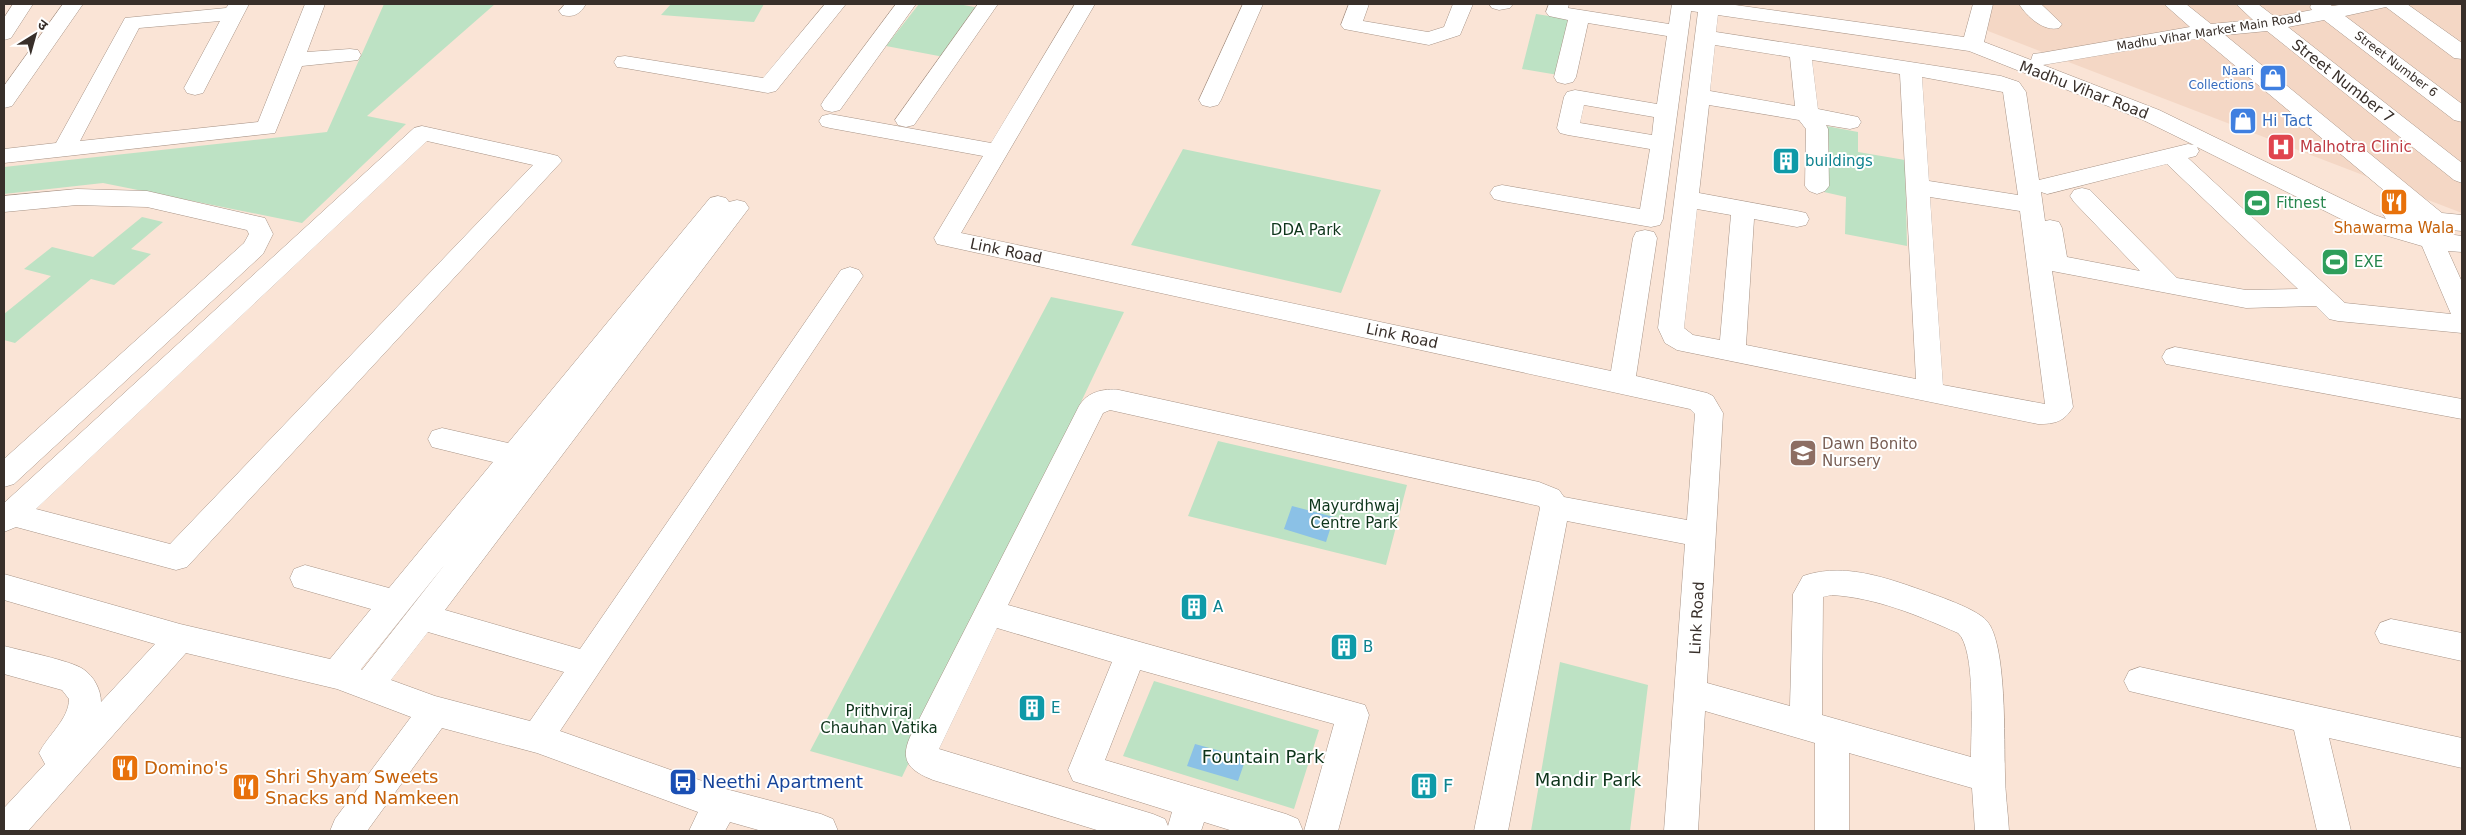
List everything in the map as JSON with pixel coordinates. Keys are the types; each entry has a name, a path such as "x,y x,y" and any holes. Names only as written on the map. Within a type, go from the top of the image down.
{"street":[{"path":"4,34 23,4"},
{"path":"4,101 72,4"},
{"path":"4,156 267,128 315,4"},
{"path":"625,62 768,86 836,4"},
{"path":"906,4 831,113 997,151"},
{"path":"906,120 988,4"},
{"name":"Link Road","path":"1085,4 946,238 1622,383 1697,400 1707,408 1709,413 1702,535 1682,831"},
{"path":"1210,100 1253,4"},
{"path":"1359,4 1351,25 1429,39 1454,31 1463,4"},
{"path":"1559,4 1556,12 1678,32"},
{"path":"1502,193 1651,218 1682,4"},
{"name":"Madhu Vihar Road","path":"1686,4 1709,8 1749,9 1974,39 2150,116 2366,221 2445,227"},
{"name":"Madhu Vihar Road","path":"1776,4 1974,39 2040,59 2160,108 2371,209 2445,227 2462,244"},
{"path":"1974,39 1983,4"},
{"path":"2029,4 2052,24"},
{"path":"2174,4 2445,227 2462,310"},
{"name":"Street Number 7","path":"2246,4 2462,175"},
{"name":"Madhu Vihar Market Main Road","path":"2040,59 2206,31 2271,24 2322,9 2378,4"},
{"path":"2394,4 2462,53"},
{"path":"1709,8 1671,328 1674,336 1686,343 2038,414 2052,414 2058,407 2040,211"},
{"path":"64,150 132,22 236,9"},
{"path":"195,88 236,9"},
{"name":"Street Number 6","path":"2322,9 2462,115"},
{"path":"1565,77 1579,16"},
{"path":"1706,37 2000,83 2011,87 2015,92 2040,211 2056,263 2169,286 2246,299 2323,298"},
{"path":"1800,52 1807,116 1817,129 1817,186"},
{"path":"293,60 350,55"},
{"path":"1911,69 1930,391"},
{"path":"1698,96 1850,122"},
{"path":"1662,144 1568,128 1574,97 1666,112"},
{"path":"422,133 550,161 176,558 7,517 422,133"},
{"path":"2047,186 2211,145"},
{"path":"2171,155 2338,312 2462,324"},
{"path":"1918,187 2040,211"},
{"path":"2082,196 2169,286"},
{"path":"4,204 77,197 147,199 256,224 261,234 254,248 4,476"},
{"path":"1686,199 1796,219"},
{"path":"337,675 409,610 728,206 515,456 409,610 368,686"},
{"path":"1732,352 1743,209"},
{"path":"1622,383 1645,238"},
{"path":"537,738 850,276"},
{"path":"2174,357 2462,409"},
{"path":"1153,831 933,764 923,758 922,748 990,613 1031,526 1093,406 1107,399 1120,400 1341,448 1540,494 1549,498 1555,507 1491,831"},
{"path":"442,439 515,456"},
{"path":"1555,507 1702,535"},
{"path":"305,578 588,665"},
{"path":"1832,831 1819,728 1808,594 1814,585 1830,581 1895,594 1969,624 1977,631 1986,667 1988,777 1992,831"},
{"path":"4,587 180,638 337,675 435,711 537,738 714,818 809,829"},
{"path":"990,613 1353,715 1321,831"},
{"path":"2391,633 2462,647"},
{"path":"6,831 180,638"},
{"path":"1131,654 1084,770 1188,816 1286,831"},
{"path":"4,660 72,678 85,694 85,713 58,751 4,809"},
{"path":"2140,680 2462,753"},
{"path":"1692,694 1819,728 1988,777"},
{"path":"347,831 435,711"},
{"path":"2308,718 2334,831"}],"shaded area":[{"path":"1989,4 2462,4 2462,213 1988,31"}],"green space":[{"path":"384,4 495,4 367,116 406,124 302,223 103,183 4,194 4,167 327,132"},
{"path":"671,4 764,4 754,22 661,15"},
{"path":"919,4 958,4 980,8 944,57 886,46"},
{"path":"1536,14 1576,20 1564,76 1522,69"},
{"path":"1826,126 1858,132 1858,152 1905,160 1907,246 1845,234 1846,197 1824,192"},
{"name":"DDA Park","path":"1183,149 1381,190 1341,293 1131,245"},
{"path":"142,217 163,222 131,249 151,254 114,285 91,279 15,343 4,340 4,314 51,276 24,269 52,247 93,257"},
{"name":"Prithviraj Chauhan Vatika","path":"1051,297 1124,312 902,777 810,751"},
{"name":"Mayurdhwaj Centre Park","path":"1218,441 1407,485 1386,565 1188,516"},
{"name":"Mandir Park","path":"1560,662 1648,685 1630,831 1531,831"},
{"name":"Fountain Park","path":"1154,681 1319,730 1294,809 1123,756"}],"water":[{"path":"1292,506 1334,517 1326,542 1284,529"},
{"path":"1195,744 1246,758 1238,781 1187,766"}],"place":[{"name":"Naari Collections","path":"2273,78"},
{"name":"Hi Tact","path":"2243,121"},
{"name":"Malhotra Clinic","path":"2281,147"},
{"name":"buildings","path":"1786,161"},
{"name":"Shawarma Wala","path":"2394,202"},
{"name":"Fitnest","path":"2257,203"},
{"name":"EXE","path":"2335,262"},
{"name":"Dawn Bonito Nursery","path":"1803,453"},
{"name":"A","path":"1194,607"},
{"name":"B","path":"1344,647"},
{"name":"E","path":"1032,708"},
{"name":"Domino's","path":"125,768"},
{"name":"Neethi Apartment","path":"683,782"},
{"name":"F","path":"1424,786"},
{"name":"Shri Shyam Sweets Snacks and Namkeen","path":"246,787"}]}
